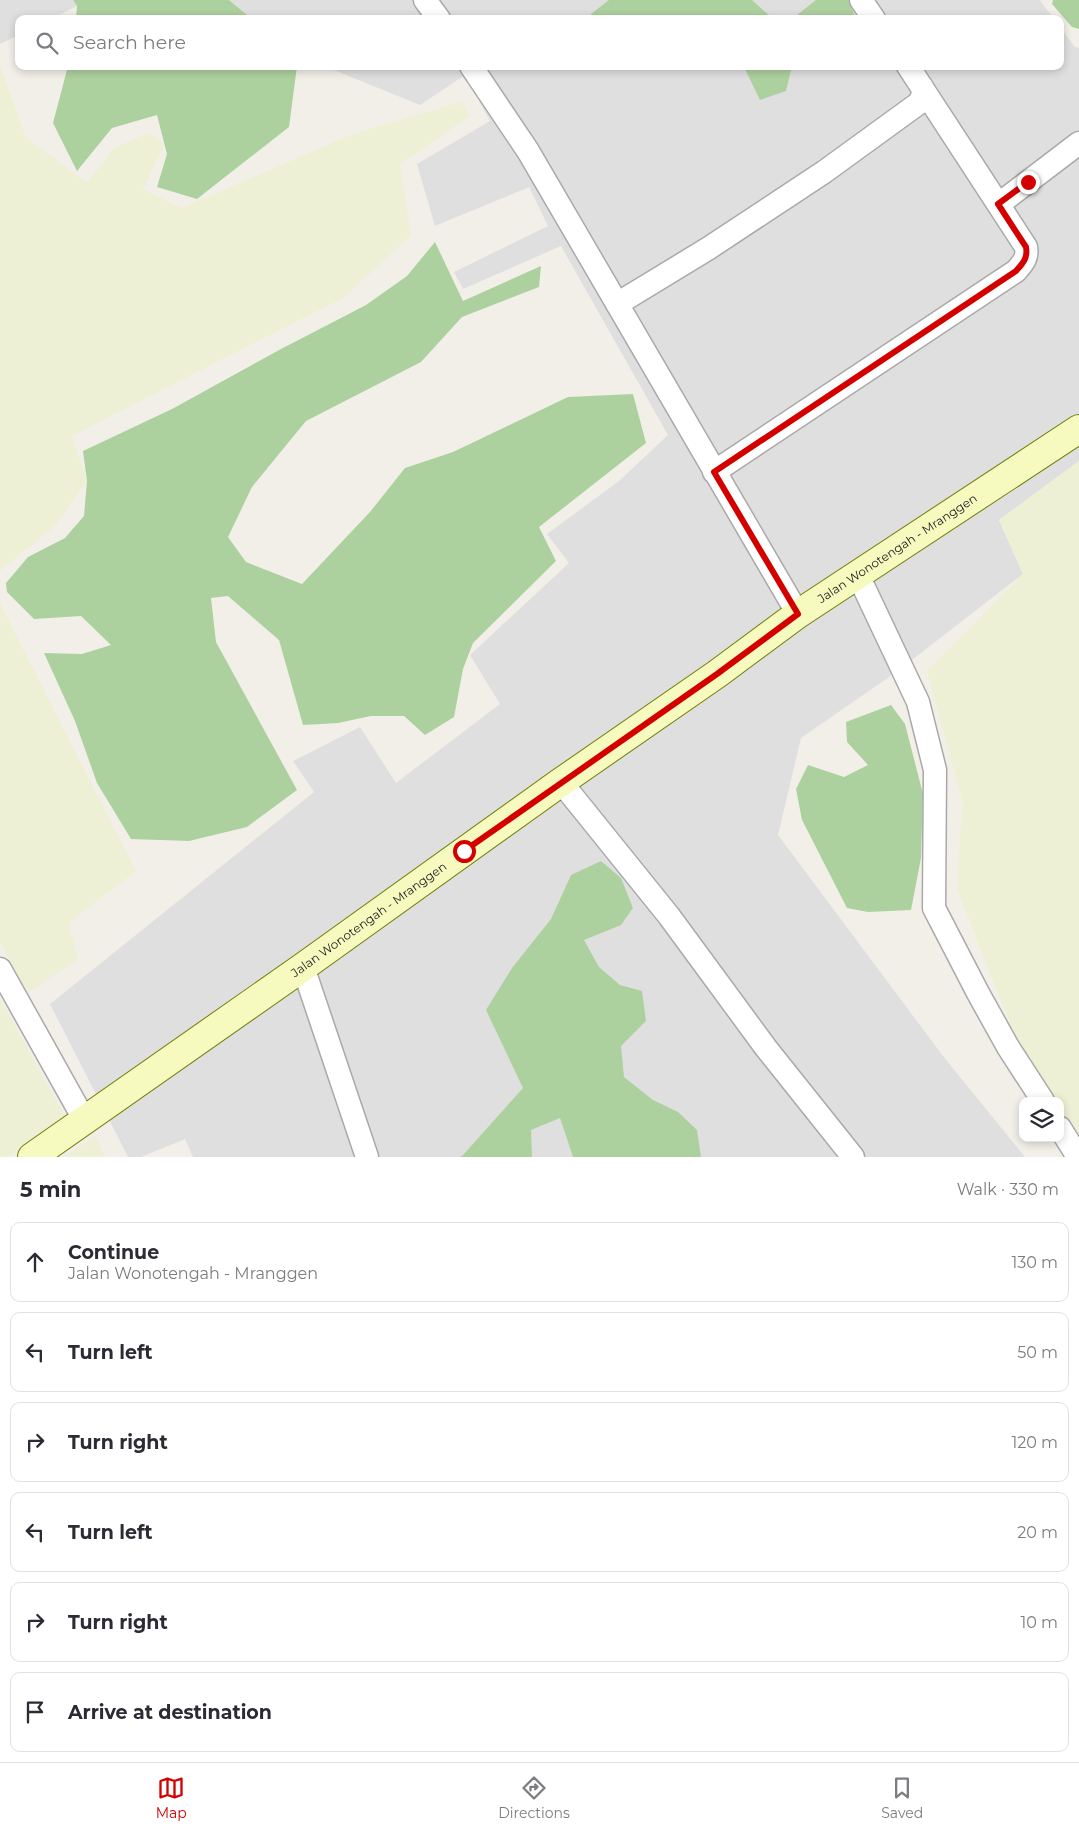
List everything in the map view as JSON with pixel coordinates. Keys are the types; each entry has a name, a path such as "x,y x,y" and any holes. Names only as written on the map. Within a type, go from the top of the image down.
{"street":[{"path":"861,0 871,15"},
{"path":"474,70 528,151 798,614"},
{"path":"714,472 1016,271 1026,260 1026,247 911,70"},
{"path":"617,304 708,248 824,172 919,103 923,94 922,86"},
{"path":"998,204 1079,143"},
{"name":"Jalan Wonotengah - Mranggen","path":"32,1157 303,967 560,782 717,674 798,614 1079,429"},
{"path":"858,575 918,702 934,770 934,908 1004,1040 1040,1097"},
{"path":"560,782 669,916 766,1048 853,1157"},
{"path":"303,967 367,1157"},
{"path":"0,969 85,1121"},
{"path":"1064,1134 1078,1157"}],"shaded area":[{"path":"0,0 73,0 77,6 59,15 15,15 15,37 0,44"},
{"path":"229,0 1040,0 1051,15 247,15"},
{"path":"1064,32 1075,47 1079,48 1079,461 999,520 1023,574 895,673 801,738 778,835 943,1056 1025,1157 193,1157 185,1139 141,1157 128,1157 50,1004 314,792 293,761 360,727 396,783 500,704 470,655 569,563 547,534 619,481 668,435 561,246 463,289 454,272 548,226 529,187 435,226 417,164 490,121 465,75 420,105 334,70 1064,70"}],"green space":[{"path":"73,0 229,0 247,15 76,15 77,6"},
{"path":"609,0 752,0 769,15 591,15"},
{"path":"816,0 848,0 854,14 854,15 797,15"},
{"path":"1053,0 1079,0 1079,29 1072,27 1064,18 1064,15 1062,15 1052,4"},
{"path":"0,65 26,137 87,183 115,147 149,133 165,144 143,189 182,208 352,134 461,102 470,116 400,164 411,235 345,297 72,436 87,481 54,527 0,571"},
{"path":"67,70 296,70 289,127 197,199 157,187 167,154 157,115 112,128 77,171 53,123"},
{"path":"745,70 791,70 786,91 760,100"},
{"path":"435,242 463,301 541,266 539,287 462,317 421,362 306,421 252,487 228,537 246,562 302,584 370,512 405,468 453,452 568,397 633,394 646,443 539,527 556,561 473,643 463,669 454,717 425,735 404,716 371,716 338,723 303,725 279,640 228,596 211,598 216,642 297,790 247,827 189,841 131,839 97,783 75,721 44,653 82,654 111,645 81,616 34,619 7,592 6,583 28,557 65,538 84,516 87,481 83,451 172,409 366,305 407,276"},
{"path":"1079,461 1079,1157 1064,1137 1064,1097 1044,1097 1003,1007 957,889 962,801 927,671 1023,574 999,520"},
{"path":"0,603 136,871 69,923 78,959 28,993 0,942"},
{"path":"891,705 905,724 923,794 921,858 911,910 868,912 847,908 802,820 796,789 808,765 844,777 868,765 847,742 846,722"},
{"path":"601,861 621,878 633,908 621,925 584,940 599,967 620,985 642,991 646,1021 621,1046 624,1077 653,1100 678,1112 697,1130 701,1157 573,1157 560,1118 531,1130 532,1157 460,1157 523,1088 486,1010 512,968 551,919 571,875"},
{"path":"0,999 66,1118 8,1157 0,1157"},
{"path":"95,1136 106,1157 64,1157"}],"route":[{"path":"464,851 560,782 717,674 798,614 714,472 1016,271 1026,260 1026,247 998,204 1028,182"}]}
